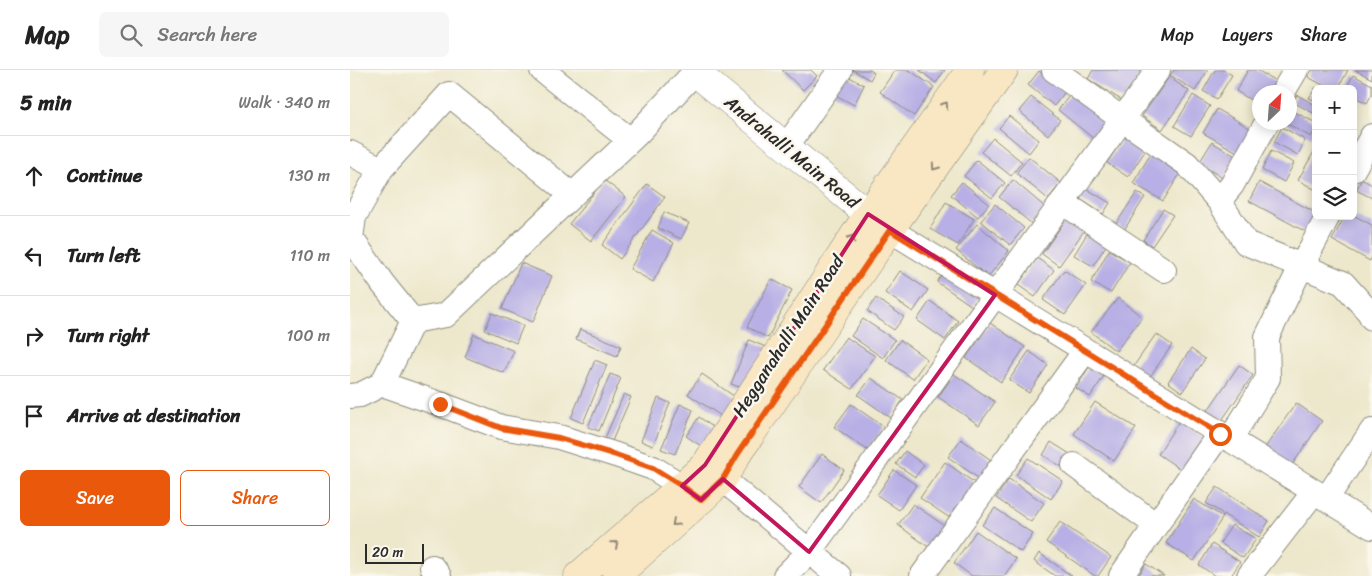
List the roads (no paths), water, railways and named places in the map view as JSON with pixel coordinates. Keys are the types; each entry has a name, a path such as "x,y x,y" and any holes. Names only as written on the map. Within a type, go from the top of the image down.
{"main road":[{"name":"Hegganahalli Main Road","path":"714,472 868,214 970,70"},
{"path":"616,576 692,493 714,472 737,455 890,230 1004,70"},
{"path":"578,576 692,493"}],"street":[{"path":"542,70 630,140"},
{"path":"786,147 840,70"},
{"path":"1054,70 1187,164 1219,201 1246,243 1343,283 1371,313"},
{"path":"785,576 809,552 1158,70"},
{"path":"1287,85 1296,70"},
{"path":"413,321 446,315 630,140 696,71"},
{"name":"Andrahalli Main Road","path":"696,71 868,214"},
{"path":"413,321 383,284 354,257 350,238 354,217 381,168 449,94 572,195"},
{"path":"1219,201 1232,185 1263,130"},
{"path":"1357,163 1372,136"},
{"path":"350,153 381,168"},
{"path":"1062,202 1164,270"},
{"path":"868,214 890,230 1372,528"},
{"path":"1121,576 1156,525 1225,437 1268,378 1267,337 1301,266 1326,220"},
{"path":"350,396 360,395 382,384 413,321"},
{"path":"922,576 1085,351"},
{"path":"382,384 501,428 559,438 653,468 692,493"},
{"path":"1248,576 1320,496 1372,431"},
{"path":"1074,465 1156,525"},
{"path":"714,472 838,576"}]}
